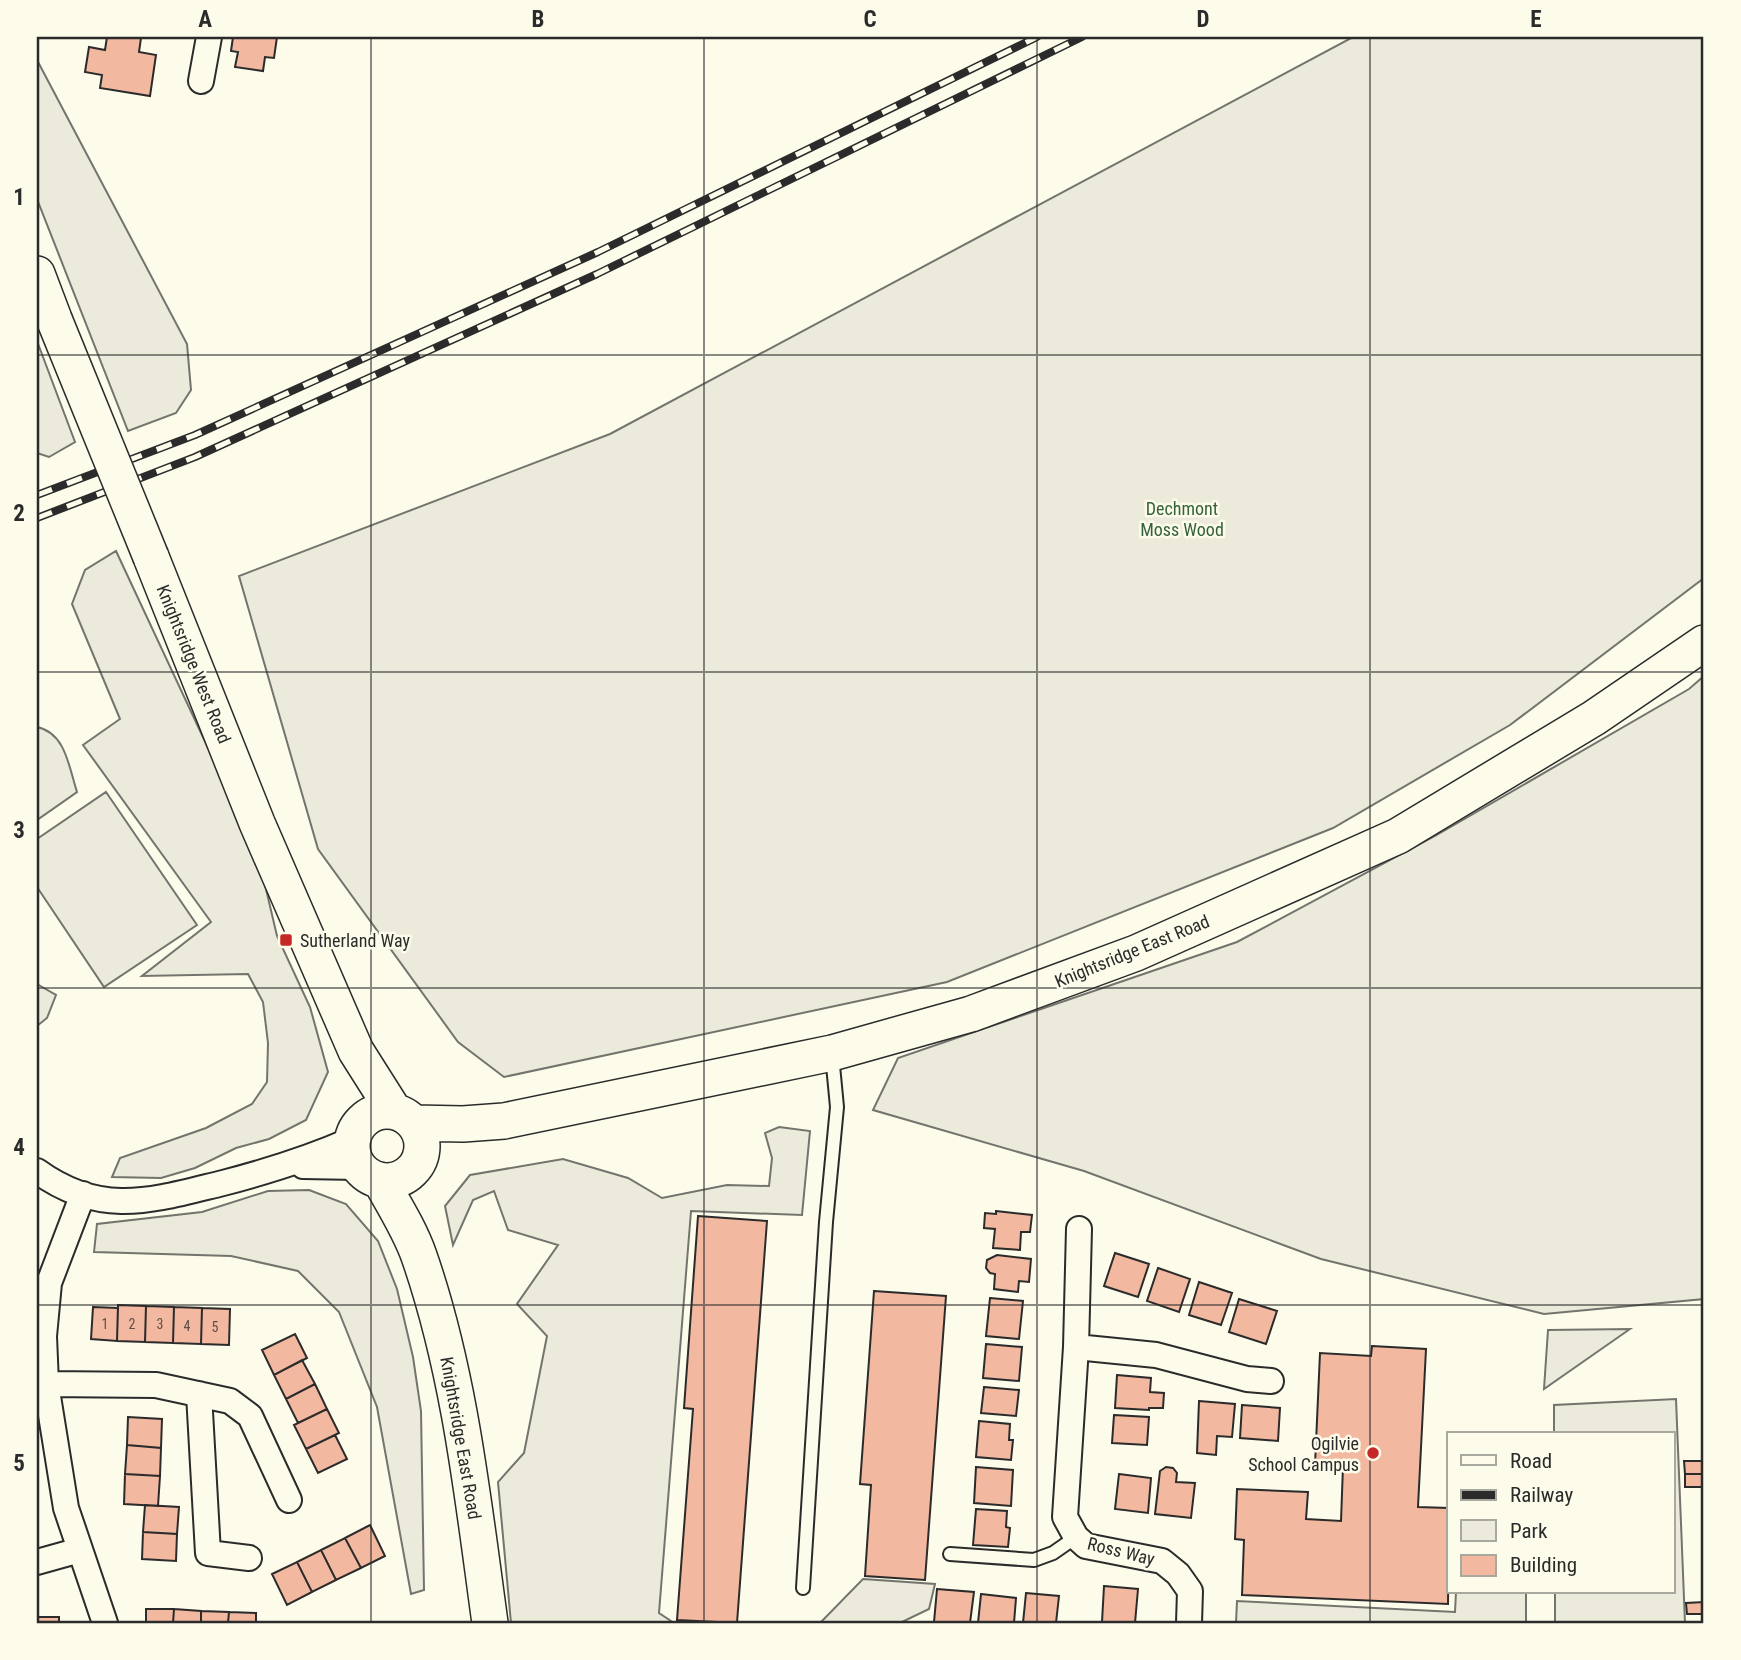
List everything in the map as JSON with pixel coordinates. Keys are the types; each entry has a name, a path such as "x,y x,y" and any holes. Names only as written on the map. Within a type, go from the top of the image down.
{"street":[{"path":"201,81 209,37"},
{"name":"Knightsridge West Road","path":"37,274 257,823 356,1051 361,1087 386,1146"},
{"name":"Knightsridge East Road","path":"490,1623 472,1493 448,1357 386,1146 463,1124 504,1121 832,1053 971,1014 1136,953 1398,836 1594,718 1704,643"},
{"path":"37,1171 53,1183 83,1194 107,1200 150,1200 173,1197 287,1166 323,1165 386,1146"},
{"path":"83,1194 49,1283 44,1336 46,1384 66,1508 105,1623"},
{"name":"Ross Way","path":"1079,1229 1076,1347 1065,1517 1076,1537 1086,1546 1162,1561 1178,1574 1190,1591 1189,1623"},
{"path":"1076,1347 1156,1355 1247,1379 1272,1381"},
{"path":"46,1384 156,1385 230,1401 250,1416 289,1500"},
{"path":"199,1394 208,1553 249,1558"},
{"path":"37,1562 80,1550"}],"lane":[{"path":"803,1588 825,1222 837,1107 832,1053"},
{"path":"950,1554 1034,1560 1053,1553 1076,1537"}],"green space":[{"name":"Dechmont Moss Wood","path":"1353,37 1704,37 1704,578 1510,725 1333,828 947,982 504,1077 458,1042 318,849 239,576 610,434"},
{"path":"37,60 187,344 191,390 176,413 128,431 37,199"},
{"path":"37,341 75,442 49,457 37,453"},
{"path":"116,551 258,855 277,936 310,1007 328,1072 306,1120 269,1139 236,1148 195,1168 161,1178 112,1177 120,1158 206,1128 252,1104 267,1082 268,1043 263,1002 248,974 142,976 211,922 83,745 120,719 72,604 85,570"},
{"path":"1704,676 1704,1299 1544,1314 1321,1259 1084,1171 873,1110 898,1058 1237,942 1435,836 1689,689"},
{"path":"37,727 54,736 60,744 77,792 37,820"},
{"path":"106,792 197,925 104,987 37,887 37,839"},
{"path":"779,1127 810,1131 802,1215 691,1211 659,1613 674,1623 511,1623 498,1482 524,1453 547,1336 517,1304 558,1245 508,1230 494,1191 473,1200 453,1245 445,1206 470,1175 563,1159 628,1178 662,1198 727,1185 769,1186 772,1158 765,1133"},
{"path":"309,1190 346,1204 378,1241 397,1289 413,1357 421,1411 424,1590 411,1594 377,1407 339,1312 298,1271 231,1256 94,1252 97,1224 202,1212 268,1191"},
{"path":"1630,1329 1544,1389 1548,1330"},
{"path":"1676,1399 1685,1623 1555,1623 1555,1594 1674,1594 1674,1432 1554,1432 1554,1405"},
{"path":"863,1579 935,1584 929,1609 900,1623 820,1623"}],"shaded area":[{"path":"37,984 56,995 47,1018 37,1026"},
{"path":"1456,1594 1526,1594 1526,1623 1236,1623 1237,1601 1455,1612"}],"building":[{"path":"107,37 141,38 139,52 156,55 150,96 100,88 102,75 85,72 89,47 105,50"},
{"path":"233,37 277,37 274,58 265,57 263,71 235,67 238,52 231,51"},
{"path":"996,1211 1032,1215 1030,1232 1021,1232 1020,1250 993,1248 995,1229 984,1228 985,1213 996,1214"},
{"path":"698,1216 767,1221 737,1623 677,1620 693,1409 684,1408"},
{"path":"1115,1253 1149,1264 1138,1297 1104,1286"},
{"path":"997,1255 1031,1259 1029,1282 1019,1281 1018,1292 994,1289 995,1274 986,1268 987,1260"},
{"path":"1158,1268 1190,1279 1179,1312 1147,1301"},
{"path":"1199,1282 1232,1293 1221,1325 1189,1315"},
{"path":"874,1291 946,1296 925,1580 865,1576 871,1485 860,1484"},
{"path":"990,1298 1023,1301 1019,1339 986,1336"},
{"path":"1239,1299 1277,1311 1266,1344 1229,1332"},
{"path":"118,1305 146,1306 145,1342 117,1341"},
{"path":"146,1306 174,1307 173,1343 145,1342"},
{"path":"93,1307 118,1308 117,1341 91,1339"},
{"path":"174,1307 202,1308 201,1344 173,1343"},
{"path":"202,1308 230,1309 229,1345 201,1344"},
{"path":"295,1334 307,1358 274,1375 262,1350"},
{"path":"986,1344 1022,1347 1019,1381 983,1378"},
{"path":"1372,1346 1426,1349 1418,1507 1447,1508 1448,1604 1242,1595 1244,1540 1235,1539 1237,1489 1308,1492 1306,1519 1341,1521 1343,1466 1315,1465 1320,1353 1371,1356"},
{"path":"302,1360 315,1384 286,1399 274,1375"},
{"path":"1117,1375 1151,1378 1150,1392 1164,1393 1163,1408 1115,1408"},
{"path":"315,1384 327,1409 298,1423 286,1399"},
{"path":"984,1387 1019,1390 1016,1416 981,1413"},
{"path":"1199,1401 1235,1404 1232,1437 1217,1436 1216,1455 1197,1453"},
{"path":"1242,1405 1280,1408 1278,1441 1240,1438"},
{"path":"327,1409 339,1433 306,1449 294,1425"},
{"path":"1114,1415 1149,1417 1147,1445 1112,1443"},
{"path":"128,1417 162,1419 161,1448 127,1445"},
{"path":"979,1421 1010,1424 1009,1440 1013,1440 1011,1460 976,1457"},
{"path":"335,1435 347,1459 318,1473 306,1449"},
{"path":"127,1445 161,1448 160,1476 125,1474"},
{"path":"1684,1461 1704,1461 1704,1474 1685,1474"},
{"path":"976,1467 1013,1470 1011,1506 974,1503"},
{"path":"1166,1467 1173,1468 1177,1473 1176,1482 1195,1483 1191,1518 1155,1514 1160,1471"},
{"path":"125,1474 160,1476 158,1506 124,1504"},
{"path":"1119,1474 1151,1478 1148,1513 1115,1509"},
{"path":"1685,1474 1704,1474 1704,1487 1685,1487"},
{"path":"145,1505 179,1507 177,1534 143,1532"},
{"path":"976,1509 1007,1511 1006,1527 1010,1528 1008,1547 973,1545"},
{"path":"370,1525 385,1556 361,1568 345,1538"},
{"path":"143,1532 177,1534 176,1561 142,1559"},
{"path":"345,1538 361,1568 336,1580 321,1550"},
{"path":"321,1550 336,1580 312,1592 297,1562"},
{"path":"297,1562 312,1592 287,1605 272,1574"},
{"path":"1104,1586 1138,1589 1135,1623 1102,1622"},
{"path":"937,1589 974,1592 970,1623 934,1622"},
{"path":"1026,1593 1059,1596 1056,1623 1023,1623"},
{"path":"981,1594 1016,1598 1014,1623 978,1623"},
{"path":"1704,1602 1704,1614 1687,1614 1686,1603"},
{"path":"146,1609 174,1609 173,1623 146,1623"},
{"path":"174,1609 201,1611 201,1623 173,1623"},
{"path":"201,1611 229,1612 228,1623 201,1623"},
{"path":"229,1612 256,1613 256,1623 228,1623"},
{"path":"37,1617 59,1617 59,1623 37,1623"}],"railway":[{"path":"37,495 195,435 598,252 1037,37"},
{"path":"37,518 195,457 597,274 1082,37"}],"place":[{"name":"Sutherland Way","path":"286,940"},
{"name":"Ogilvie School Campus","path":"1373,1453"}]}
